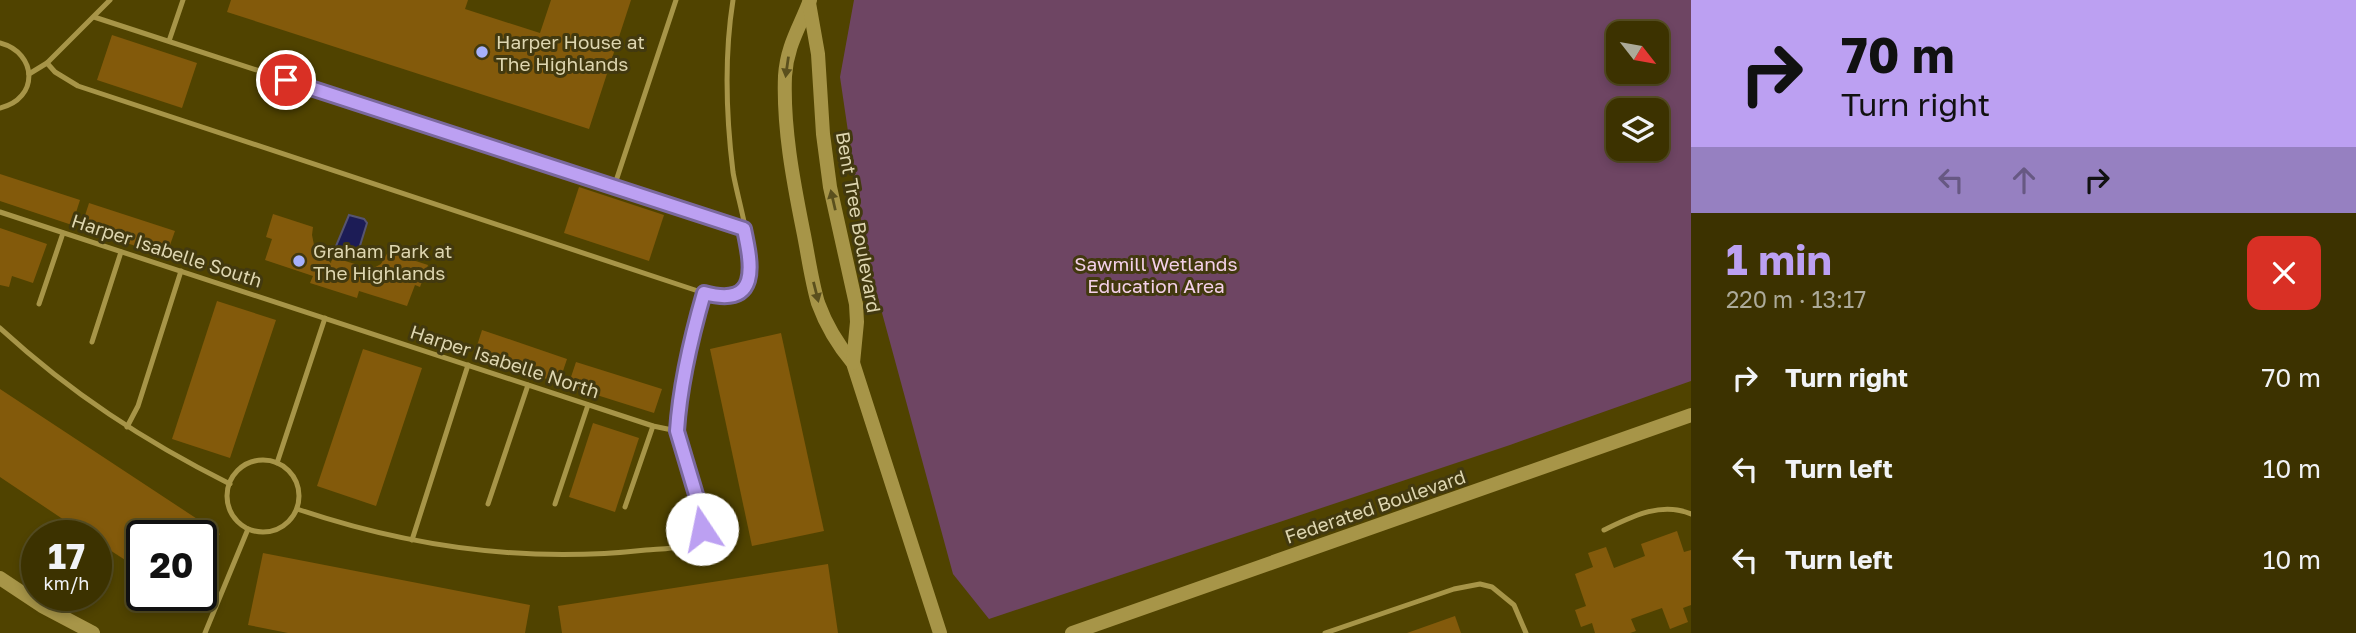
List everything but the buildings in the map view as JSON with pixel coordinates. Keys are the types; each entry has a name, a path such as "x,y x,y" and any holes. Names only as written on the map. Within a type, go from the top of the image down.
{"street":[{"name":"Bent Tree Boulevard","path":"810,2 797,27 785,74 786,121 795,190 819,304 840,347 853,363 940,633"},
{"name":"Bent Tree Boulevard","path":"810,2 818,54 823,134 830,187 856,304 853,363"},
{"name":"Federated Boulevard","path":"1072,633 1691,415"},
{"path":"0,578 42,606 93,633"}],"lane":[{"path":"29,74 47,63 110,0"},
{"path":"169,41 183,0"},
{"path":"614,187 676,0"},
{"path":"47,63 55,72 78,86 704,293 729,297 739,292 747,283 751,264 734,175 727,115 728,42 733,0"},
{"path":"94,17 744,229"},
{"path":"0,43 19,52 25,60 29,74 26,90 20,98 12,105 0,108"},
{"name":"Harper Isabelle South","path":"0,212 325,318"},
{"path":"39,304 63,233"},
{"path":"92,341 121,252"},
{"path":"127,427 138,405 180,271"},
{"path":"297,509 412,540 468,549 540,554 622,553 688,545 700,534 703,518 677,431 687,357 704,293"},
{"path":"277,463 325,318"},
{"name":"Harper Isabelle North","path":"325,318 653,426 677,431"},
{"path":"0,328 57,377 127,427 230,484"},
{"path":"412,540 468,365"},
{"path":"488,504 528,385"},
{"path":"555,504 588,405"},
{"path":"625,507 653,426"},
{"path":"267,460 277,463 286,469 296,482 299,492 297,509 291,519 278,529 261,532 248,529 236,520 230,510 227,499 230,484 240,469 250,463 267,460"},
{"path":"1604,530 1642,513 1665,509 1691,514"},
{"path":"205,633 248,529"},
{"path":"1325,633 1454,589 1479,584 1492,587 1514,604 1526,633"}],"green space":[{"name":"Sawmill Wetlands Education Area","path":"854,0 1691,0 1691,381 1510,445 989,619 953,574 866,254 840,77"}],"shaded area":[{"path":"349,215 364,219 367,223 358,252 352,256 338,251 336,246"}],"place":[{"name":"Harper House at The Highlands","path":"482,52"},
{"name":"Graham Park at The Highlands","path":"299,261"}],"route":[{"path":"286,80 744,229 751,271 747,283 734,296 725,298 704,293 687,357 677,418 677,431 703,518 702,529"}]}
